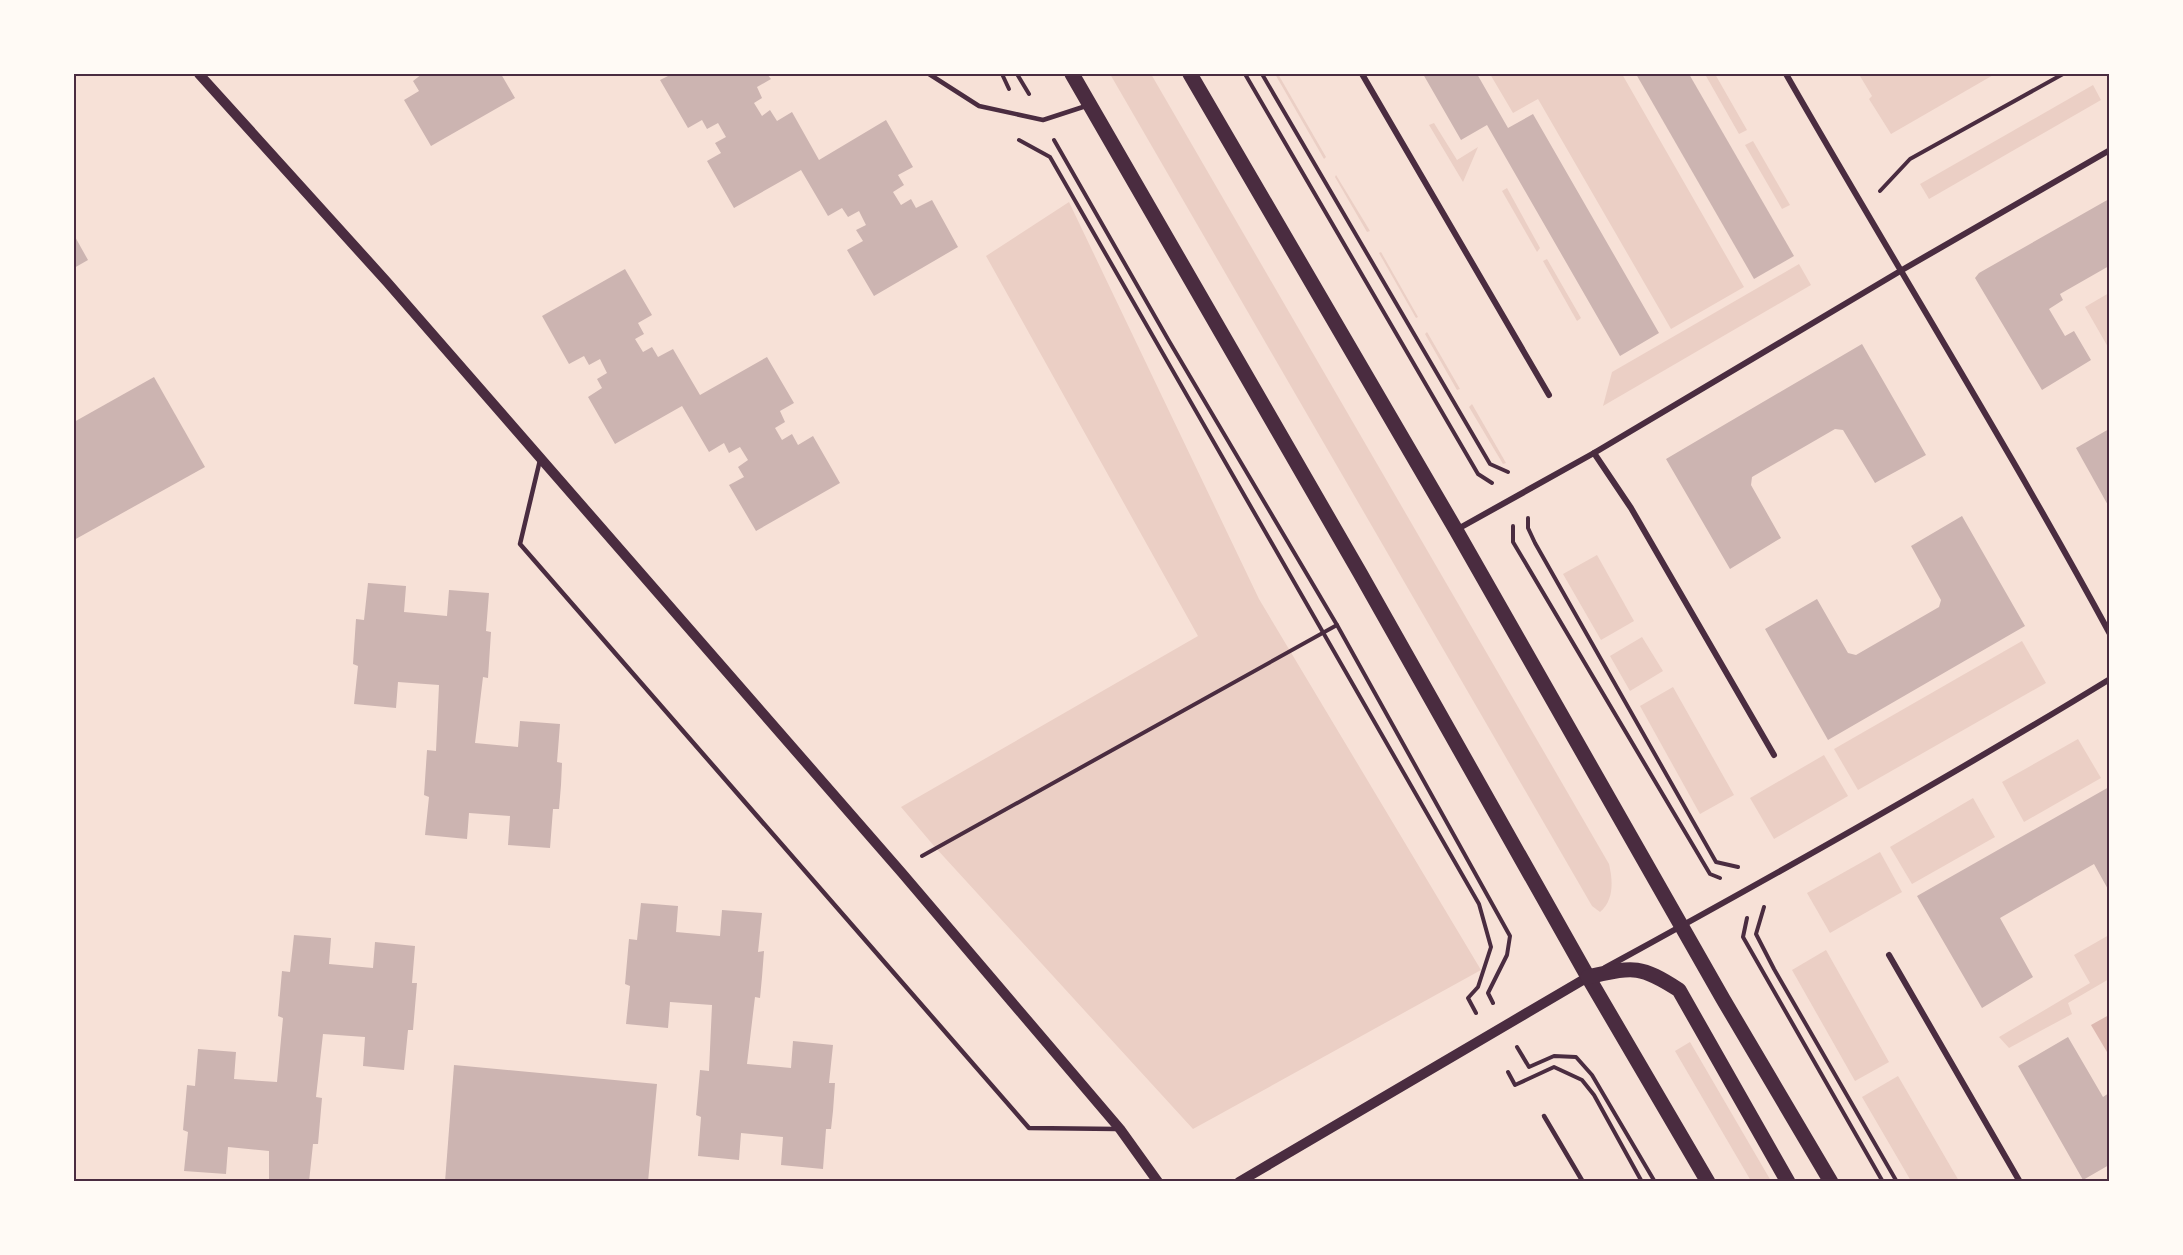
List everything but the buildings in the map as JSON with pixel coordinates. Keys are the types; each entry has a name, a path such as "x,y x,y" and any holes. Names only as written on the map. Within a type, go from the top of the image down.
{"main road":[{"path":"1072,74 1360,573 1588,977 1708,1182"},
{"path":"1190,74 1832,1182"},
{"path":"1588,977 1626,968 1652,973 1679,990 1788,1182"}],"street":[{"path":"198,74 379,273 902,873 1120,1129 1158,1182"},
{"path":"1362,74 1549,395"},
{"path":"1786,74 1863,209 1902,270 2109,634"},
{"path":"1456,530 1594,453 2109,150"},
{"path":"1594,453 1631,508 1774,755"},
{"path":"1239,1182 1588,977 1764,881 2109,679"},
{"path":"1888,955 2020,1182"}],"lane":[{"path":"929,74 979,106 1043,120 1090,104"},
{"path":"540,459 520,544 1029,1128 1120,1129"},
{"path":"1544,1116 1583,1182"}],"path":[{"path":"1002,74 1010,92"},
{"path":"1017,74 1029,94"},
{"path":"1245,74 1478,474 1492,483"},
{"path":"1262,74 1490,464 1508,472"},
{"path":"1863,209 1910,159 2063,74"},
{"path":"1018,134 1020,141 1050,157 1479,904 1491,947 1478,987 1468,998 1479,1018"},
{"path":"1056,142 1169,340 1337,624 1510,936 1508,955 1488,993 1496,1009"},
{"path":"1528,509 1527,528 1716,862 1743,868"},
{"path":"1513,518 1514,542 1710,874 1725,879"},
{"path":"902,873 928,851 1337,624"},
{"path":"1765,907 1756,934 1897,1182"},
{"path":"1747,917 1743,937 1883,1182"},
{"path":"1526,1061 1529,1067 1554,1056 1576,1057 1592,1075 1655,1182"},
{"path":"1509,1072 1515,1085 1554,1067 1582,1080 1594,1095 1642,1182"}],"shaded area":[{"path":"1110,74 1151,74 1609,864 1610,896 1600,912 1592,906"},
{"path":"1275,74 1278,74 1326,157 1324,159"},
{"path":"1490,74 1622,74 1744,287 1671,329 1538,99 1513,113"},
{"path":"1715,74 1747,130 1739,134 1706,76"},
{"path":"1865,74 1995,74 1891,134 1869,99 1872,96 1860,76"},
{"path":"2093,85 2101,100 1929,199 1920,184"},
{"path":"1434,123 1457,160 1478,147 1463,182 1429,125"},
{"path":"1753,141 1790,205 1782,209 1745,145"},
{"path":"1336,175 1370,231 1367,232 1335,177"},
{"path":"1507,188 1540,248 1537,252 1502,191"},
{"path":"1069,202 1259,599 1481,970 1193,1129 901,807 1198,636 986,256"},
{"path":"1381,252 1418,317 1416,318 1379,253"},
{"path":"1547,259 1581,318 1577,321 1543,261"},
{"path":"1799,264 1811,285 1603,406 1612,372"},
{"path":"2109,293 2110,347 2108,347 2085,307"},
{"path":"1427,332 1460,389 1457,390 1425,334"},
{"path":"1472,404 1506,463 1503,464 1469,407"},
{"path":"1597,555 1634,621 1601,640 1563,574"},
{"path":"1642,637 1663,671 1630,691 1610,656"},
{"path":"2022,641 2046,683 1858,790 1834,749"},
{"path":"1673,687 1734,795 1700,814 1640,706"},
{"path":"2078,739 2101,778 2024,822 2002,782"},
{"path":"1824,755 1848,796 1774,839 1750,798"},
{"path":"1973,798 1995,837 1912,884 1890,847"},
{"path":"1880,852 1902,892 1830,933 1807,893"},
{"path":"2109,935 2109,979 2068,1003 2072,1014 2009,1048 1999,1037 2090,983 2074,955"},
{"path":"1826,950 1889,1062 1855,1081 1792,970"},
{"path":"2109,1015 2109,1051 2107,1052 2091,1025"},
{"path":"1690,1042 1771,1181 1751,1181 1675,1051"},
{"path":"1898,1076 1959,1181 1911,1181 1862,1097"}]}
